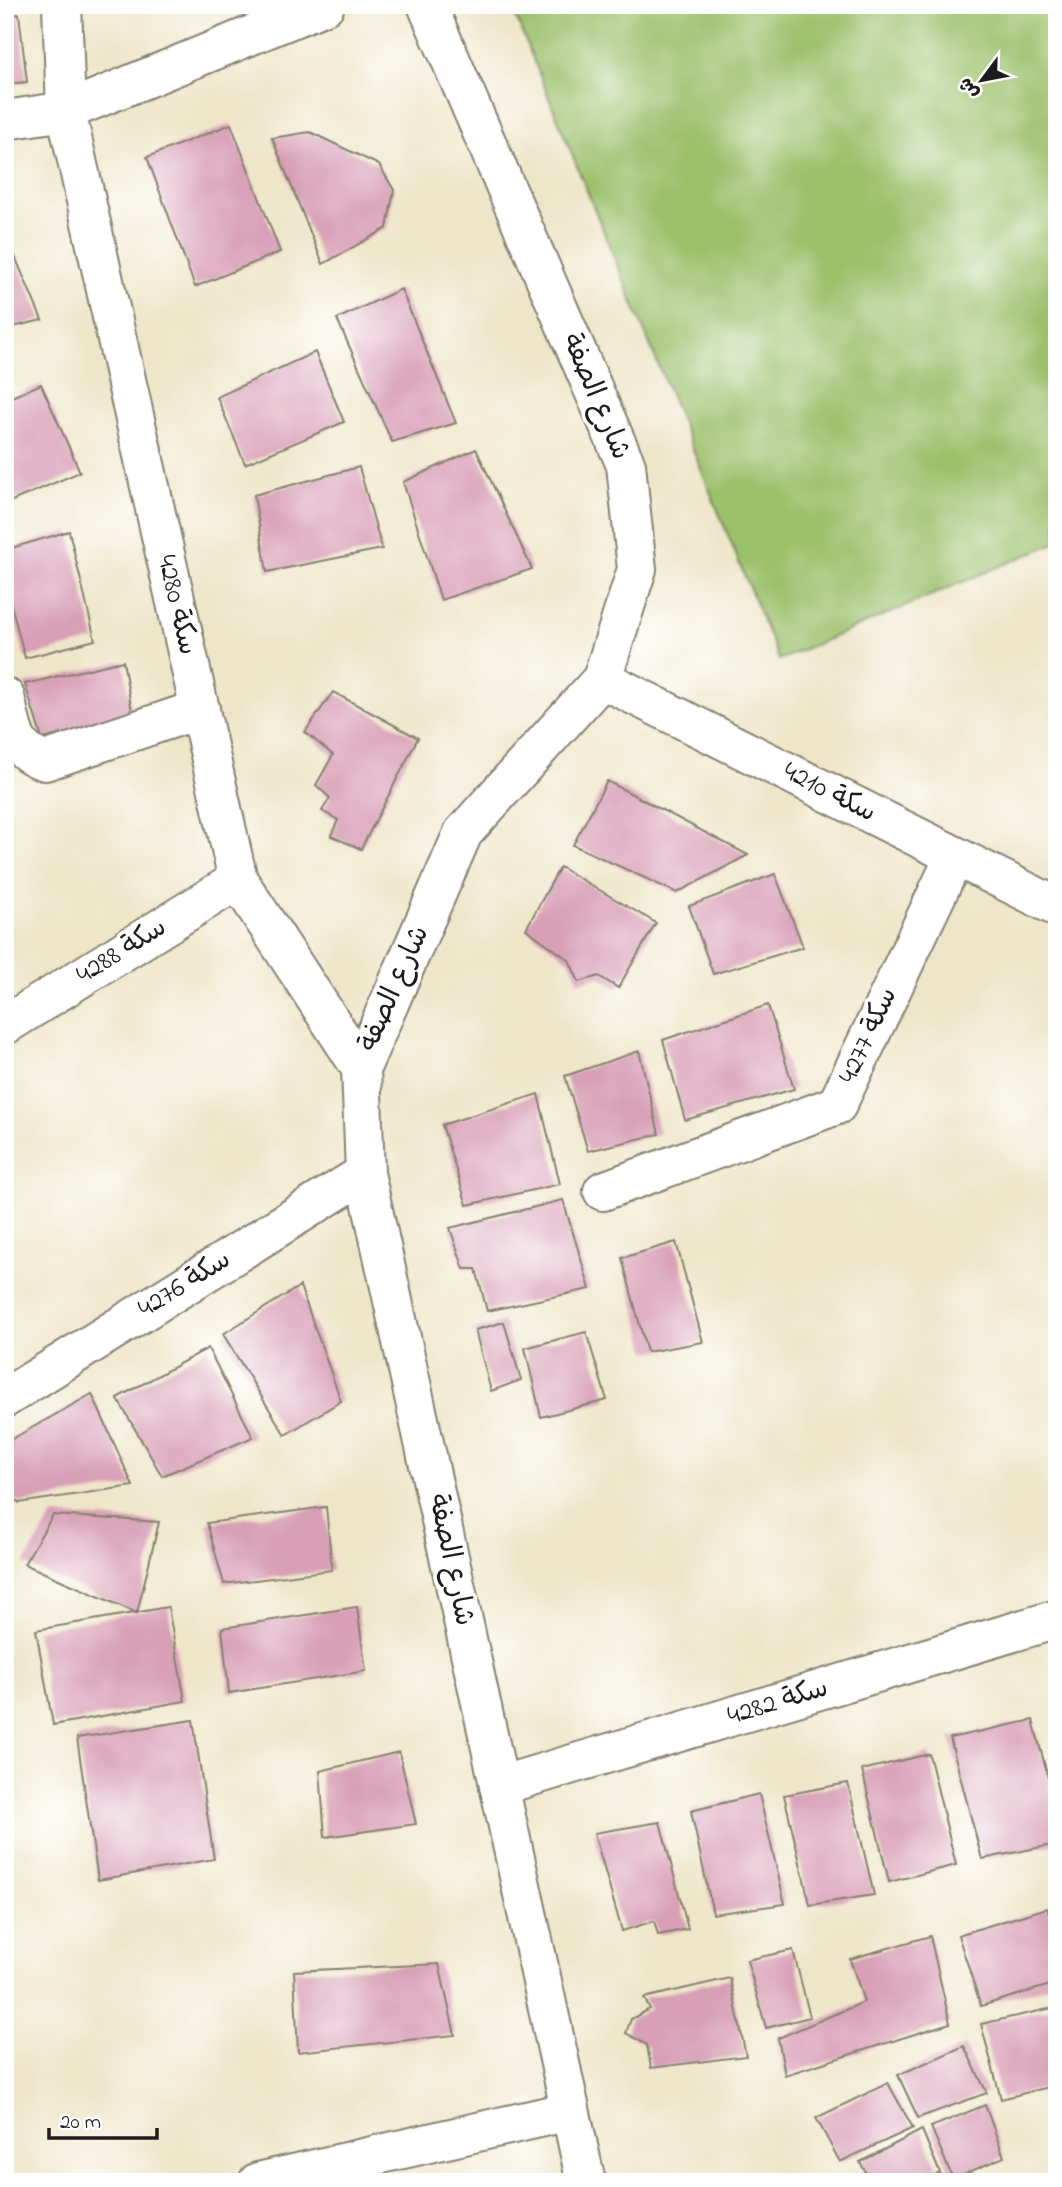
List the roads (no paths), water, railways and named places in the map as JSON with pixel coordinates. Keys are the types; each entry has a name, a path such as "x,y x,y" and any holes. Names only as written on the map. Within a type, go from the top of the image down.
{"street":[{"name":"سكة 4280","path":"62,5 66,111 238,880 360,1068"},
{"path":"5,120 66,111 325,5"},
{"name":"شارع الصفة","path":"427,5 626,465 637,569 602,678 463,833 360,1068 365,1173 586,2182"},
{"name":"سكة 4210","path":"602,678 1057,907"},
{"path":"5,697 14,737 26,755 46,761 200,709"},
{"name":"سكة 4277","path":"603,1191 837,1105 955,856"},
{"name":"سكة 4288","path":"5,1025 238,880"},
{"name":"سكة 4276","path":"5,1398 365,1173"},
{"name":"سكة 4282","path":"499,1786 1057,1619"},
{"path":"258,2182 570,2111"}]}
